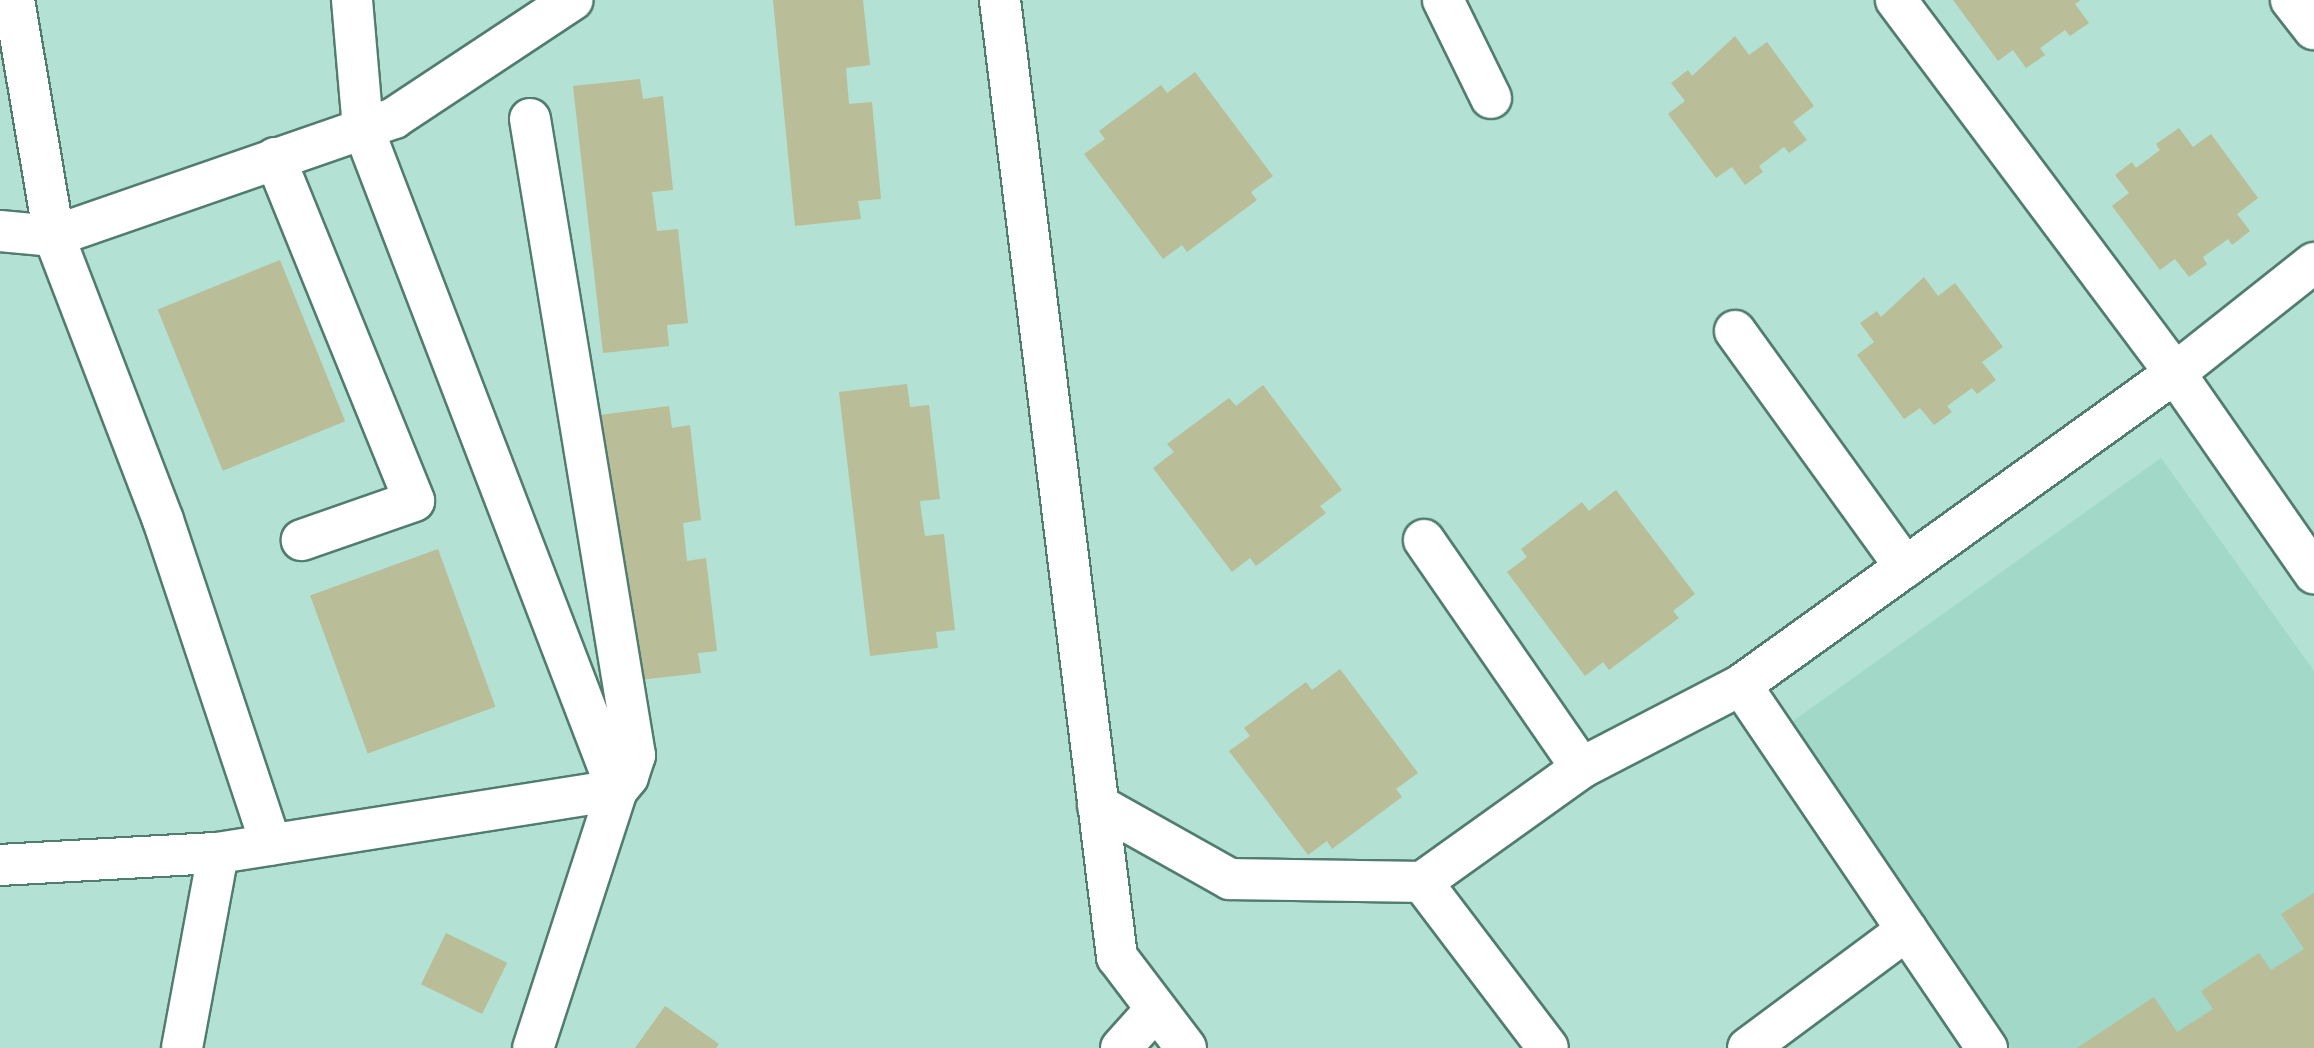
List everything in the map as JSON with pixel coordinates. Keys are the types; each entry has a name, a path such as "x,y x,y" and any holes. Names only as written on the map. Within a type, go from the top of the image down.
{"street":[{"path":"14,0 54,236 163,520 271,845"},
{"path":"352,0 363,128 617,790"},
{"path":"0,231 54,236 394,118 572,0"},
{"path":"1000,0 1117,957 1186,1048"},
{"path":"1443,0 1491,98"},
{"path":"1896,0 2175,373 2314,573"},
{"path":"2291,0 2314,29"},
{"path":"530,119 635,755 628,777 617,790 533,1048"},
{"path":"275,158 414,501 302,540"},
{"path":"1098,805 1230,879 1422,882 1581,768 1741,685 2175,373 2314,263"},
{"path":"1735,331 1905,567"},
{"path":"1424,540 1581,768"},
{"path":"1741,685 1987,1048"},
{"path":"0,865 218,853 617,790"},
{"path":"182,1048 218,853"},
{"path":"1422,882 1548,1048"},
{"path":"1748,1048 1907,930"},
{"path":"1121,1048 1156,1009"}],"shaded area":[{"path":"2161,458 2314,671 2314,1048 2011,1048 1789,724"}],"building":[{"path":"773,0 863,0 870,65 846,68 849,104 872,102 881,199 858,201 861,219 795,226"},
{"path":"1953,0 2081,0 2075,4 2089,23 2070,36 2065,30 2040,48 2045,55 2026,68 2013,50 1998,61"},
{"path":"1735,36 1749,55 1767,42 1814,106 1793,122 1807,140 1789,153 1784,147 1759,166 1763,172 1745,185 1732,167 1716,178 1668,114 1685,101 1671,83 1688,70 1692,76"},
{"path":"1195,72 1273,176 1251,192 1257,200 1187,252 1182,245 1163,259 1084,154 1105,139 1099,131 1161,85 1167,93"},
{"path":"640,79 643,99 663,96 673,190 652,192 657,231 678,229 688,323 667,325 669,346 603,353 573,86"},
{"path":"2179,128 2193,147 2211,134 2258,198 2237,214 2250,231 2232,245 2228,239 2203,257 2207,264 2189,277 2175,259 2160,270 2112,206 2129,193 2115,175 2132,162 2136,168 2160,150 2156,144"},
{"path":"280,260 345,421 223,471 158,309"},
{"path":"1924,277 1938,296 1955,283 2003,347 1982,362 1996,380 1977,394 1972,388 1947,406 1952,412 1934,425 1920,408 1904,419 1857,355 1874,342 1860,323 1877,311 1881,317"},
{"path":"907,384 910,407 929,405 940,499 920,501 925,536 944,534 955,630 936,632 938,648 870,656 839,392"},
{"path":"1263,385 1342,490 1320,506 1326,513 1256,566 1250,558 1232,572 1153,468 1174,452 1167,444 1229,398 1236,406"},
{"path":"669,406 672,428 690,425 701,520 683,523 687,561 706,558 717,651 698,653 701,673 631,681 600,415"},
{"path":"1616,490 1695,594 1673,611 1679,618 1609,670 1603,662 1585,676 1507,572 1527,557 1521,549 1582,502 1589,511"},
{"path":"438,549 495,707 368,753 310,596"},
{"path":"1340,669 1418,773 1396,789 1402,797 1332,849 1327,841 1308,855 1229,751 1250,736 1244,728 1306,682 1312,690"},
{"path":"2314,893 2314,1048 2077,1048 2154,997 2177,1032 2213,1009 2201,991 2259,953 2271,970 2304,949 2281,914"},
{"path":"446,933 507,963 482,1014 421,984"},
{"path":"665,1006 719,1044 716,1048 635,1048"}]}
